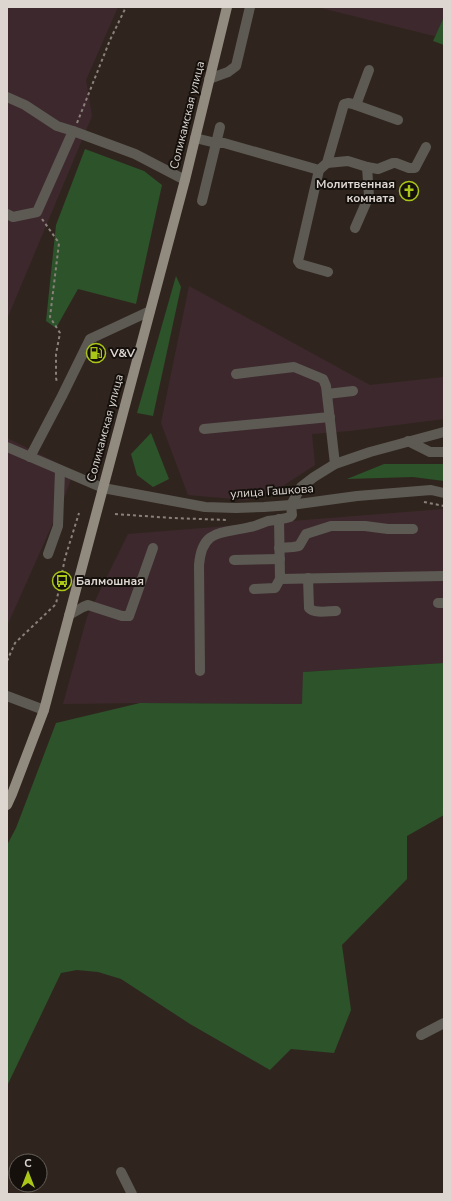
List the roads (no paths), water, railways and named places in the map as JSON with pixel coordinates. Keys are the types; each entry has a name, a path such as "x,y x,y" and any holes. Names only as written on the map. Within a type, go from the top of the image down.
{"main road":[{"name":"Соликамская улица","path":"7,805 44,710 185,180 227,7"}],"street":[{"path":"209,79 228,72 236,66 250,7"},
{"path":"356,105 369,70"},
{"path":"7,97 25,105 57,126 135,154 185,180"},
{"path":"328,272 300,264 298,261 319,170 327,163 344,104 348,103 356,105 398,120"},
{"path":"202,201 220,127"},
{"path":"7,214 13,216 37,212 73,131"},
{"path":"195,138 216,143 224,143 319,170"},
{"path":"327,163 348,161 378,169 396,162 409,168 415,168 426,147"},
{"path":"355,228 369,196 367,167"},
{"path":"30,457 90,339 150,311"},
{"path":"236,374 294,367 323,379 327,394 335,464"},
{"path":"327,394 353,391"},
{"path":"204,429 330,417"},
{"path":"200,671 199,565 200,554 204,544 211,536 222,532 251,527 290,517 292,515 291,505 301,487 314,476 335,464 370,452 444,432"},
{"path":"408,441 430,452 444,452"},
{"name":"улица Гашкова","path":"7,447 60,471 103,488 205,506 236,508 291,505 357,496 431,490 444,493"},
{"path":"48,554 58,526 60,471"},
{"path":"254,588 275,588 280,579 279,520"},
{"path":"279,548 296,547 301,544 306,534 331,526 365,526 388,529 413,529"},
{"path":"69,615 88,605 122,616 129,616 153,548"},
{"path":"234,560 280,559"},
{"path":"280,579 444,576"},
{"path":"308,578 309,608 312,611 336,611"},
{"path":"7,696 44,710"},
{"path":"422,1035 444,1023"},
{"path":"120,1172 132,1194"}],"place":[{"name":"Молитвенная комната","path":"409,191"},
{"name":"V&V","path":"96,353"},
{"name":"Балмошная","path":"62,581"}]}
